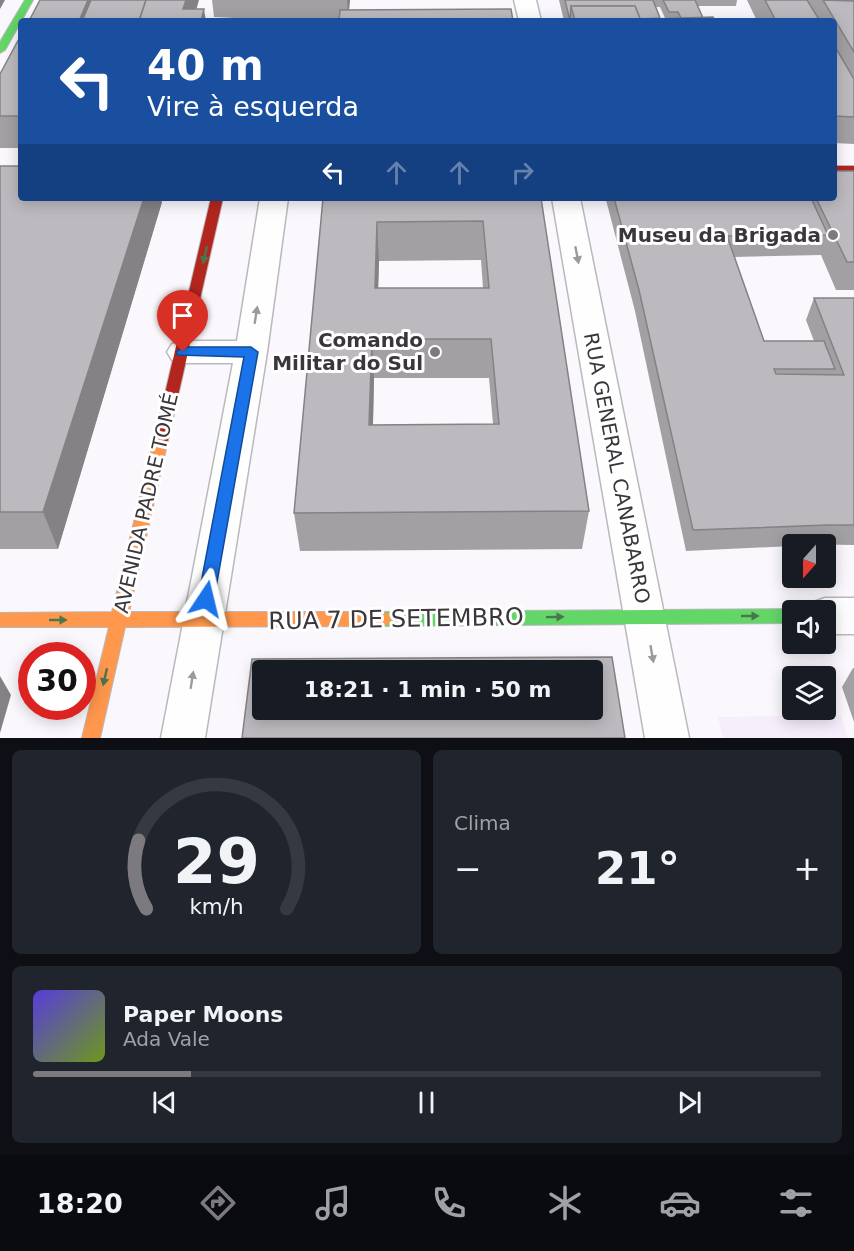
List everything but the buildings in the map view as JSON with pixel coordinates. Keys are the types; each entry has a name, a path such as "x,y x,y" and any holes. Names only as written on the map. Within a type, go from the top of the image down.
{"street":[{"path":"19,18 29,0"},
{"path":"525,0 529,18"},
{"path":"0,50 18,19"},
{"path":"837,169 854,169"},
{"name":"AVENIDA PADRE TOMÉ","path":"91,738 183,352 216,201"},
{"path":"183,738 251,352 274,201"},
{"name":"RUA GENERAL CANABARRO","path":"567,201 667,738"},
{"path":"183,352 251,352"},
{"name":"RUA 7 DE SETEMBRO","path":"0,620 202,621 782,616"},
{"path":"836,616 854,616"}],"shaded area":[{"path":"836,715 841,715 848,738 723,738 718,717 782,716 782,720 836,720"}],"traffic: fast":[{"path":"19,18 29,0"},
{"path":"0,50 18,19"},
{"path":"383,619 782,616"}],"traffic: slow":[{"path":"91,738 161,440"},
{"path":"0,620 383,619"}],"traffic: jam":[{"path":"837,169 854,169"},
{"path":"161,440 216,201"}],"place":[{"name":"Museu da Brigada","path":"833,235"},
{"name":"Comando Militar do Sul","path":"435,352"}],"route":[{"path":"183,352 251,352 206,599"}]}
